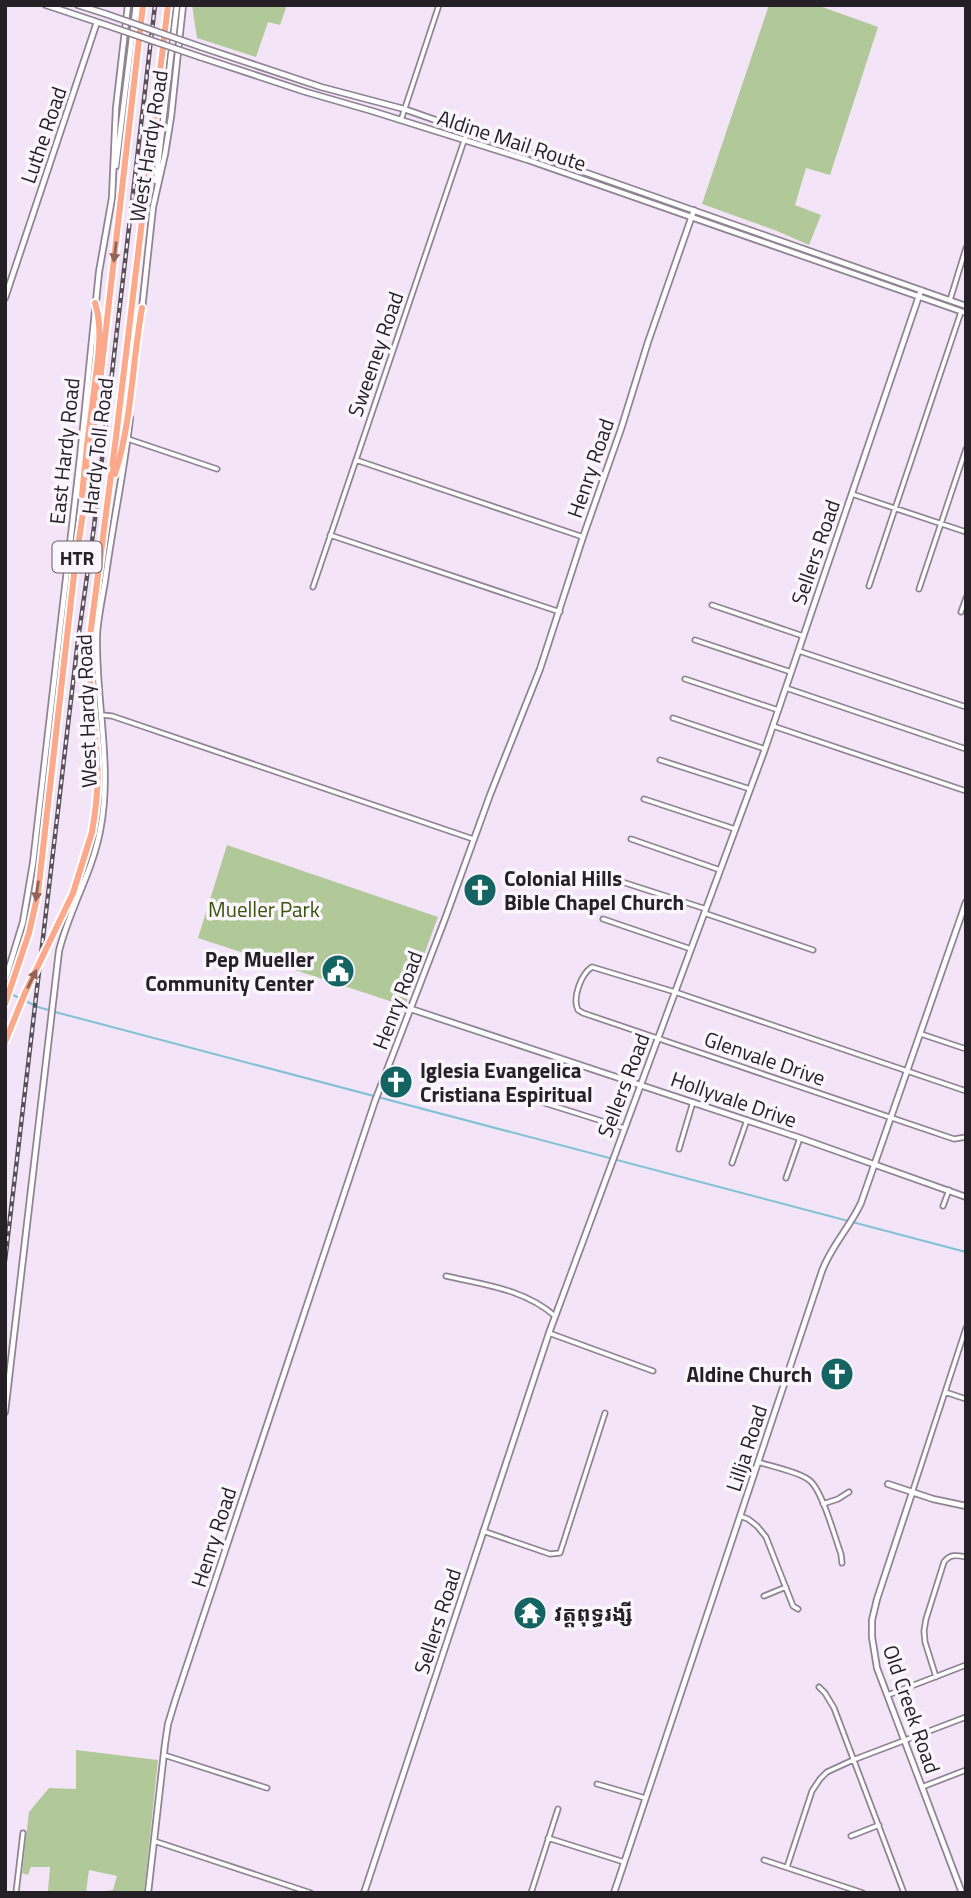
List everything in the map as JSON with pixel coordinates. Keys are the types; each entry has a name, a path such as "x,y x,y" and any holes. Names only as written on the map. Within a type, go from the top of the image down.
{"highway":[{"name":"Hardy Toll Road","path":"5,1004 29,933 38,892 144,5"},
{"name":"Hardy Toll Road","path":"5,1042 73,893 92,832 97,800 97,764 89,654 168,5"},
{"path":"75,566 97,363 99,332 96,303"},
{"path":"109,493 119,460 142,307"}],"street":[{"name":"Aldine Mail Route","path":"46,5 622,193 963,313"},
{"name":"Aldine Mail Route","path":"78,5 261,67 404,109 966,306"},
{"name":"East Hardy Road","path":"5,981 23,922 33,863 99,272 112,198 116,108 128,5"},
{"path":"112,198 136,5"},
{"path":"153,207 177,5"},
{"name":"West Hardy Road","path":"5,1412 59,951 90,867 103,817 105,786 97,630 128,439 153,207 165,154 183,5"},
{"path":"401,120 439,5"},
{"name":"Luthe Road","path":"5,298 97,22"},
{"path":"260,77 261,67"},
{"path":"338,102 340,92"},
{"name":"Sweeney Road","path":"313,587 467,132"},
{"path":"491,150 493,141"},
{"path":"553,170 555,163"},
{"path":"622,193 624,186"},
{"name":"Henry Road","path":"148,1893 168,1724 175,1701 375,1101 540,669 694,210"},
{"path":"949,300 966,248"},
{"path":"801,256 803,249"},
{"name":"Sellers Road","path":"364,1893 548,1334 765,750 920,290"},
{"path":"869,586 963,313"},
{"path":"128,439 216,469"},
{"path":"919,589 966,449"},
{"path":"356,460 583,537"},
{"path":"851,494 966,532"},
{"path":"330,535 560,612"},
{"path":"961,612 966,598"},
{"path":"712,605 803,636"},
{"path":"695,640 791,672"},
{"path":"798,651 966,707"},
{"path":"685,679 778,709"},
{"path":"786,688 966,749"},
{"path":"102,715 112,716 474,839"},
{"path":"673,718 765,750"},
{"path":"773,726 966,791"},
{"path":"660,760 750,789"},
{"path":"644,799 736,829"},
{"path":"631,839 720,870"},
{"path":"617,880 813,950"},
{"name":"Lillja Road","path":"614,1893 821,1270 854,1218 876,1164 966,902"},
{"path":"603,919 691,949"},
{"name":"Glenvale Drive","path":"675,992 593,967 586,972 575,1001 578,1010 658,1038 954,1139 966,1137"},
{"path":"675,992 966,1091"},
{"name":"Hollyvale Drive","path":"411,1009 747,1120 966,1197"},
{"path":"920,1034 966,1049"},
{"path":"535,1100 624,1128"},
{"path":"678,1149 693,1102"},
{"path":"732,1163 747,1120"},
{"path":"786,1178 800,1138"},
{"path":"943,1206 949,1190"},
{"path":"446,1276 499,1287 524,1296 545,1307 555,1316"},
{"path":"912,1493 966,1328"},
{"path":"548,1334 653,1371"},
{"path":"945,1392 966,1399"},
{"path":"482,1531 550,1555 560,1553 605,1413"},
{"path":"758,1462 810,1480 823,1504 842,1563"},
{"path":"888,1484 912,1493 966,1506"},
{"path":"823,1504 849,1492"},
{"name":"Old Creek Road","path":"912,1493 877,1599 872,1620 872,1637 877,1668 962,1893"},
{"path":"740,1516 751,1521 763,1532 793,1606 798,1609"},
{"path":"936,1677 925,1642 926,1619 944,1562 954,1555 966,1557"},
{"path":"764,1596 786,1587"},
{"path":"888,1695 966,1665"},
{"path":"819,1687 831,1701 904,1893"},
{"path":"787,1867 812,1791 827,1772 966,1717"},
{"path":"164,1755 267,1788"},
{"path":"922,1787 966,1770"},
{"path":"597,1784 645,1798"},
{"path":"531,1893 558,1809"},
{"path":"851,1836 879,1825"},
{"path":"16,1893 23,1833"},
{"path":"548,1838 624,1862"},
{"path":"154,1841 311,1893"},
{"path":"764,1860 863,1893"}],"green space":[{"path":"192,5 287,5 280,25 268,22 256,57 197,38"},
{"path":"769,5 817,5 878,27 830,175 806,168 795,205 821,215 809,245 702,204"},
{"name":"Mueller Park","path":"227,845 438,917 405,1006 198,938"},
{"path":"76,1750 158,1760 144,1893 105,1893 113,1890 117,1876 89,1870 86,1893 48,1891 50,1867 31,1867 28,1875 22,1873 29,1812 49,1788 76,1789"}],"waterway":[{"path":"11,994 38,1007 59,1013 966,1252"}],"railway":[{"path":"5,1261 155,5"}],"place":[{"name":"Colonial Hills Bible Chapel Church","path":"480,890"},
{"name":"Pep Mueller Community Center","path":"338,971"},
{"name":"Iglesia Evangelica Cristiana Espiritual","path":"396,1082"},
{"name":"Aldine Church","path":"837,1374"},
{"name":"វត្តពុទ្ធរង្សី","path":"530,1613"}]}
